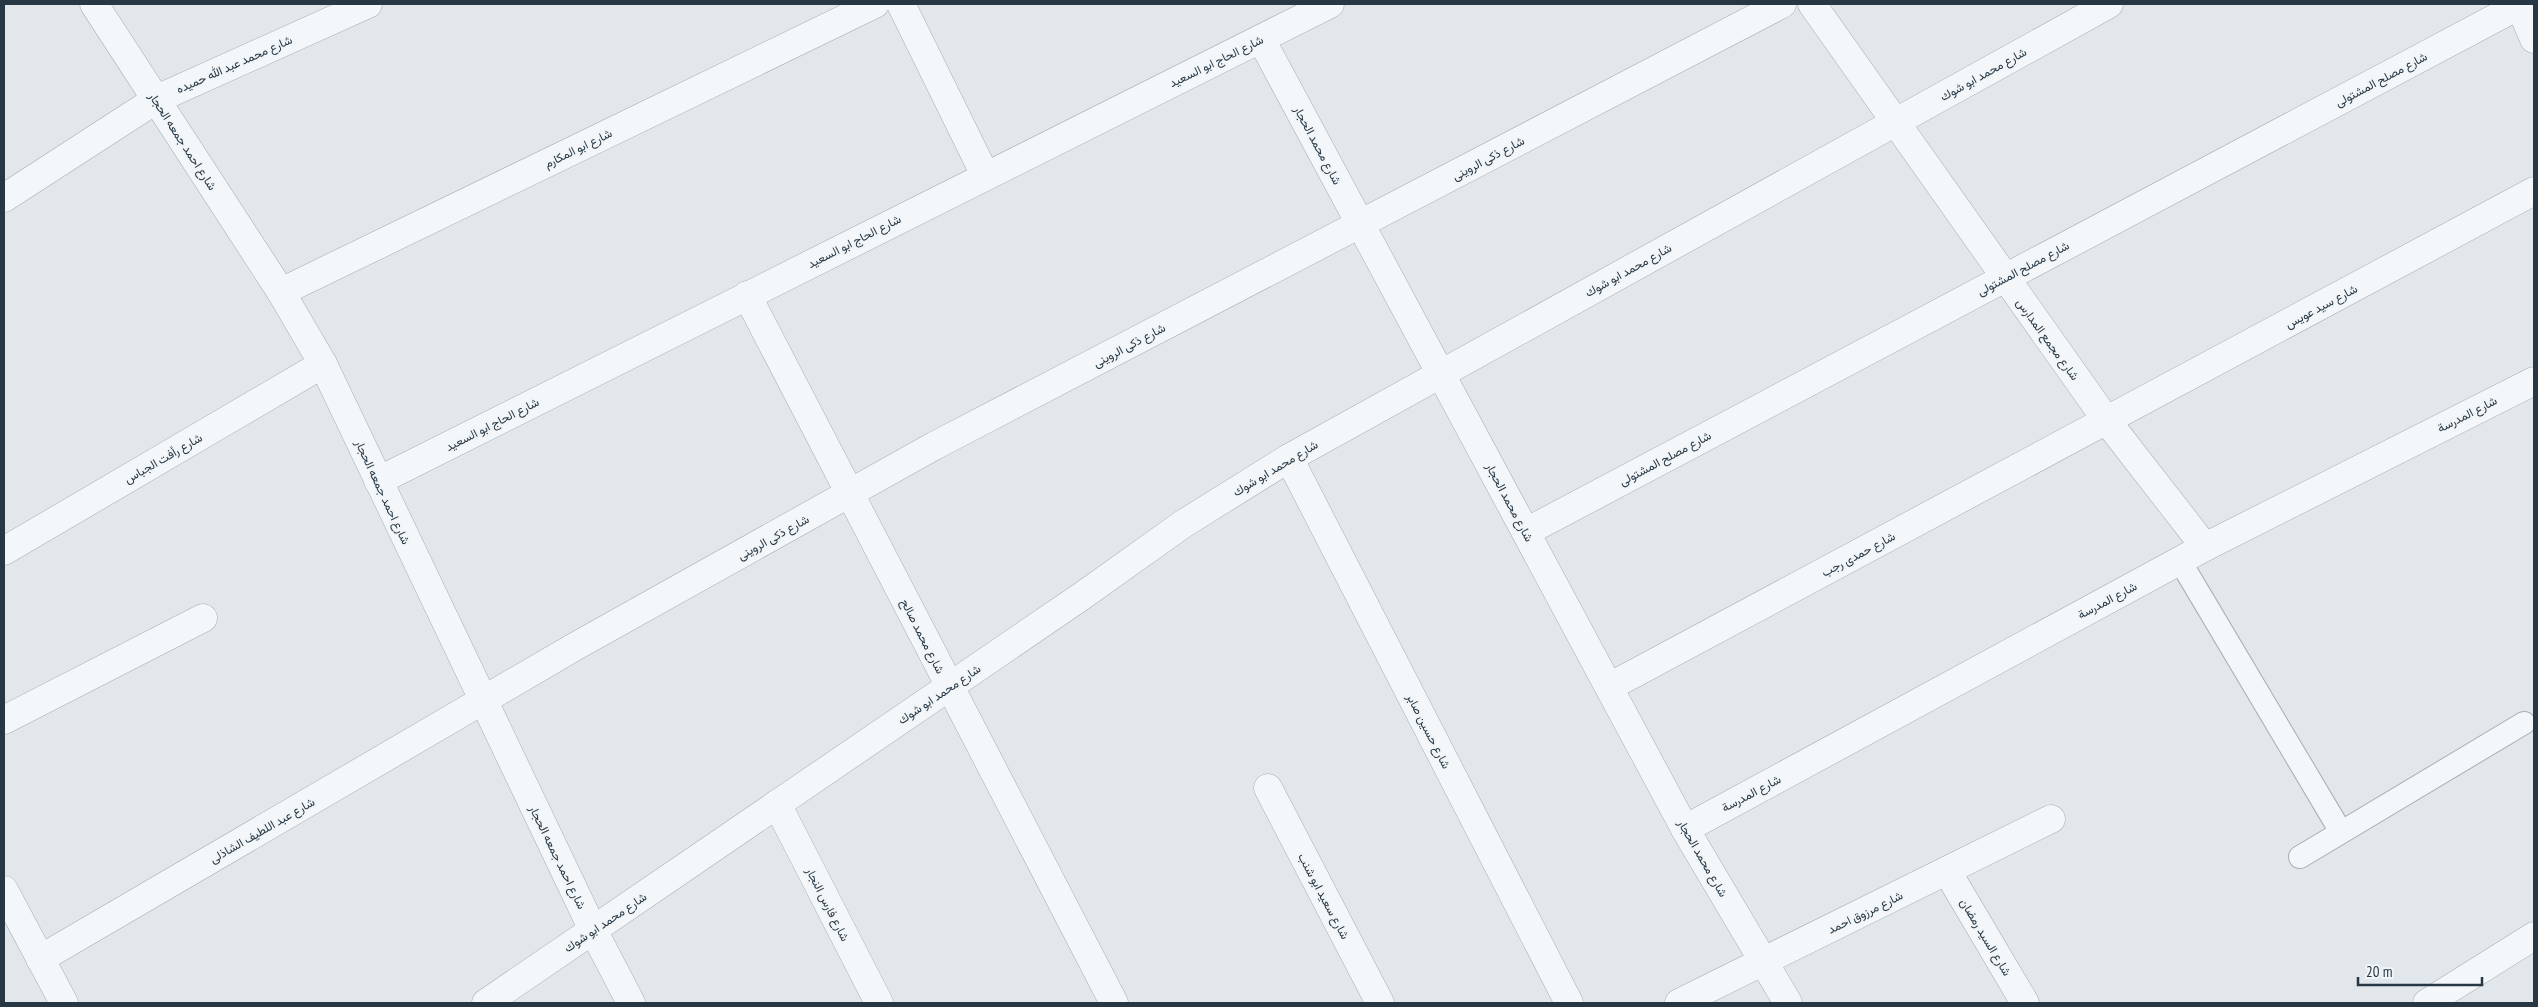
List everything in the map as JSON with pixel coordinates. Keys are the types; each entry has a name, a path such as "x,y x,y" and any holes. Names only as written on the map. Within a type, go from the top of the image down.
{"street":[{"name":"شارع احمد جمعه الحجار","path":"94,4 280,292 323,364 593,930 631,1003"},
{"name":"شارع محمد عبد الله حميده","path":"4,198 157,99 368,4"},
{"name":"شارع ابو المكارم","path":"280,292 875,4"},
{"path":"901,4 985,175"},
{"name":"شارع الحاج ابو السعيد","path":"378,481 985,175 1330,4"},
{"name":"شارع ذكى الروينى","path":"484,701 576,646 850,495 934,446 1782,4"},
{"name":"شارع مجمع المدارس","path":"1812,4 2107,421 2205,547"},
{"name":"شارع محمد ابو شوك","path":"486,1003 949,687 1183,524 1289,458 2109,4"},
{"path":"2523,5 2534,40"},
{"name":"شارع مصلح المشتولى","path":"1526,532 2523,5"},
{"name":"شارع محمد الحجار","path":"1260,40 1685,829 1788,1003"},
{"name":"شارع سيد عويس","path":"2107,421 2534,191"},
{"name":"شارع محمد صالح","path":"747,295 1114,1003"},
{"name":"شارع رأفت الجباس","path":"4,551 323,364"},
{"name":"شارع المدرسة","path":"1685,829 2205,547 2534,381"},
{"name":"شارع حمدى رجب","path":"1609,687 2107,421"},
{"name":"شارع حسين صابر","path":"1289,458 1569,1003"},
{"path":"4,720 203,618"},
{"name":"شارع عبد اللطيف الشاذلى","path":"40,959 484,701"},
{"name":"شارع سعيد ابو شنب","path":"1268,788 1380,1003"},
{"name":"شارع فارس النجار","path":"777,804 879,1003"},
{"name":"شارع مرزوق احمد","path":"1679,1003 2051,820"},
{"name":"شارع السيد رمضان","path":"1947,871 2025,1003"},
{"path":"4,890 40,959 59,1001"},
{"path":"2427,1003 2534,936"}],"lane":[{"path":"2180,561 2341,832"},
{"path":"2300,857 2524,723"}]}
